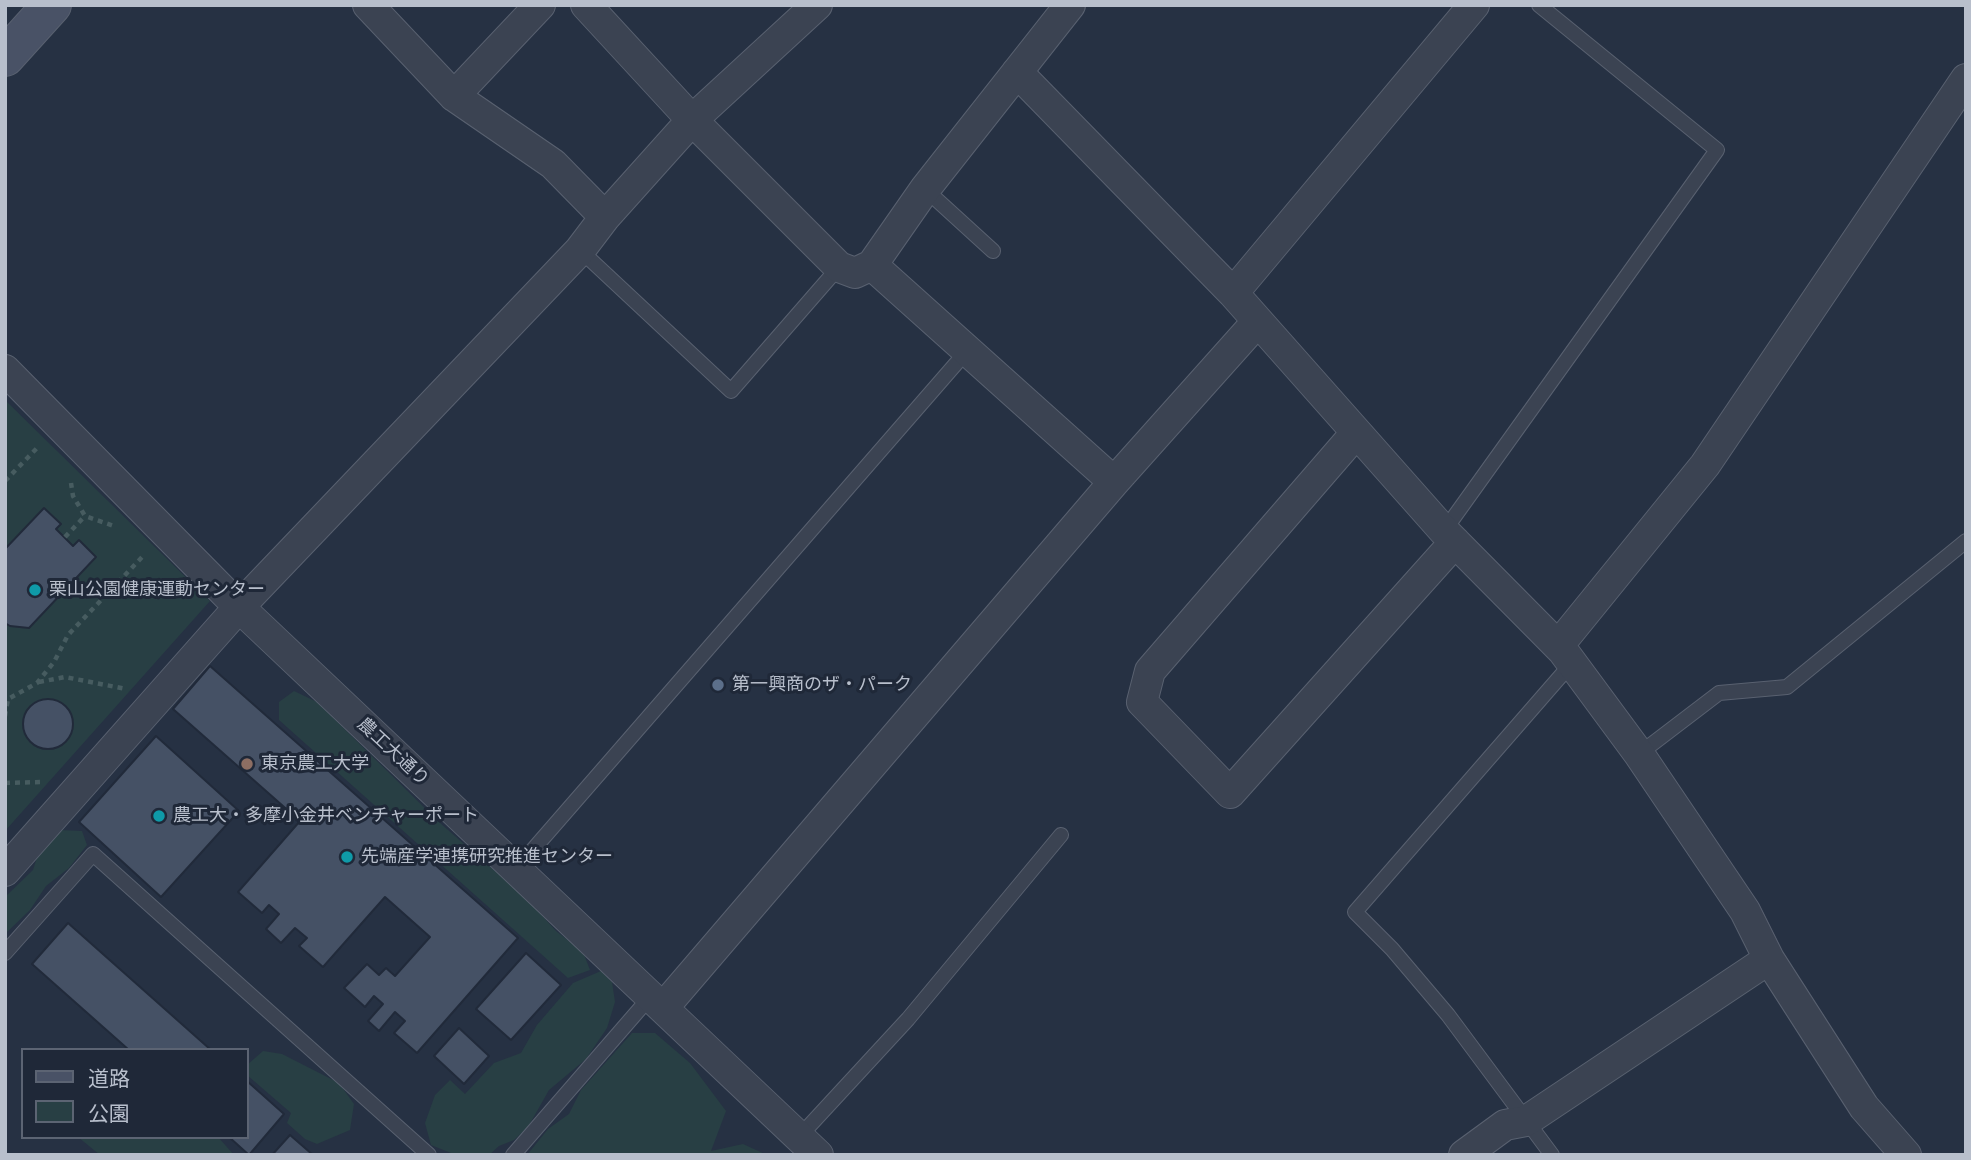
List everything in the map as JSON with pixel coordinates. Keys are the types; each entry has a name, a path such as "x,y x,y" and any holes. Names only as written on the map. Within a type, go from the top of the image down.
{"street":[{"path":"5,57 52,5"},
{"path":"368,5 454,96 553,164 605,217"},
{"path":"454,96 540,5"},
{"path":"586,5 692,120 839,267 855,273 872,265 925,189 1070,5"},
{"path":"5,871 239,607 580,250 605,217 692,120 817,5"},
{"path":"1233,293 1474,5"},
{"path":"1017,72 1233,293 1450,537 1565,654 1639,754 1745,911 1769,959 1864,1107 1906,1155"},
{"path":"1565,654 1705,465 1966,79"},
{"path":"872,265 1114,482"},
{"path":"657,1002 1257,322"},
{"name":"農工大通り","path":"5,370 239,607 809,1146"},
{"path":"1356,433 1150,671 1142,702 1230,793 1450,537"},
{"path":"1465,1155 1505,1125 1526,1121 1769,959"}],"lane":[{"path":"1450,537 1717,150 1539,5"},
{"path":"925,189 993,251"},
{"path":"580,250 732,391 839,267"},
{"path":"517,869 967,351"},
{"path":"1639,754 1720,692 1787,687 1966,541"},
{"path":"1552,1155 1448,1015 1392,949 1355,912 1565,654"},
{"path":"809,1146 908,1019 1061,835"},
{"path":"5,953 93,854 429,1155"},
{"path":"513,1155 657,1002"}],"path":[{"path":"5,481 38,446"},
{"path":"65,537 85,516"},
{"path":"37,683 54,662 68,635 146,553"},
{"path":"5,716 7,697 37,683 65,677 131,690"},
{"path":"6,786 49,782"}],"green space":[{"path":"5,400 210,601 5,831"},
{"path":"294,691 317,702 440,823 527,899 556,931 583,952 590,970 568,978 279,720 279,702"},
{"path":"59,830 82,831 87,845 69,868 46,886 30,910 5,934 5,897 33,870 39,851"},
{"path":"601,971 612,982 615,1002 607,1028 586,1059 549,1090 528,1127 514,1140 499,1146 489,1155 456,1155 431,1145 425,1123 435,1095 450,1080 465,1094 494,1063 521,1053 537,1025 573,983"},
{"path":"632,1033 655,1033 690,1063 726,1111 711,1151 743,1144 767,1155 527,1155 548,1129 569,1114 581,1090"},
{"path":"263,1051 282,1054 339,1083 354,1104 350,1130 317,1144 305,1139 287,1123 291,1113 248,1076 248,1064"},
{"path":"80,1139 220,1139 234,1155 100,1155"}],"building":[{"name":"栗山公園健康運動センター","path":"44,508 61,524 56,529 73,546 79,540 96,557 29,628 10,626 5,623 5,549"},
{"name":"先端産学連携研究推進センター","path":"210,666 518,938 417,1053 394,1033 405,1021 395,1012 379,1031 368,1021 383,1004 374,996 365,1007 344,988 367,964 379,975 386,968 395,976 430,937 385,897 323,967 299,946 307,938 295,928 281,943 266,929 279,914 269,905 262,913 238,892 300,821 173,709"},
{"path":"48,699 66,706 73,724 66,742 48,749 30,742 23,724 30,706"},
{"name":"農工大・多摩小金井ベンチャーポート","path":"156,736 239,811 161,897 79,822"},
{"path":"68,923 209,1048 127,1048 32,964"},
{"path":"526,953 561,985 511,1040 476,1009"},
{"path":"459,1028 489,1056 464,1084 434,1056"},
{"path":"248,1082 284,1114 249,1155 231,1139 248,1139"},
{"path":"290,1135 313,1155 272,1155"}],"place":[{"name":"栗山公園健康運動センター","path":"35,590"},
{"name":"第一興商のザ・パーク","path":"718,685"},
{"name":"東京農工大学","path":"247,764"},
{"name":"農工大・多摩小金井ベンチャーポート","path":"159,816"},
{"name":"先端産学連携研究推進センター","path":"347,857"}]}
